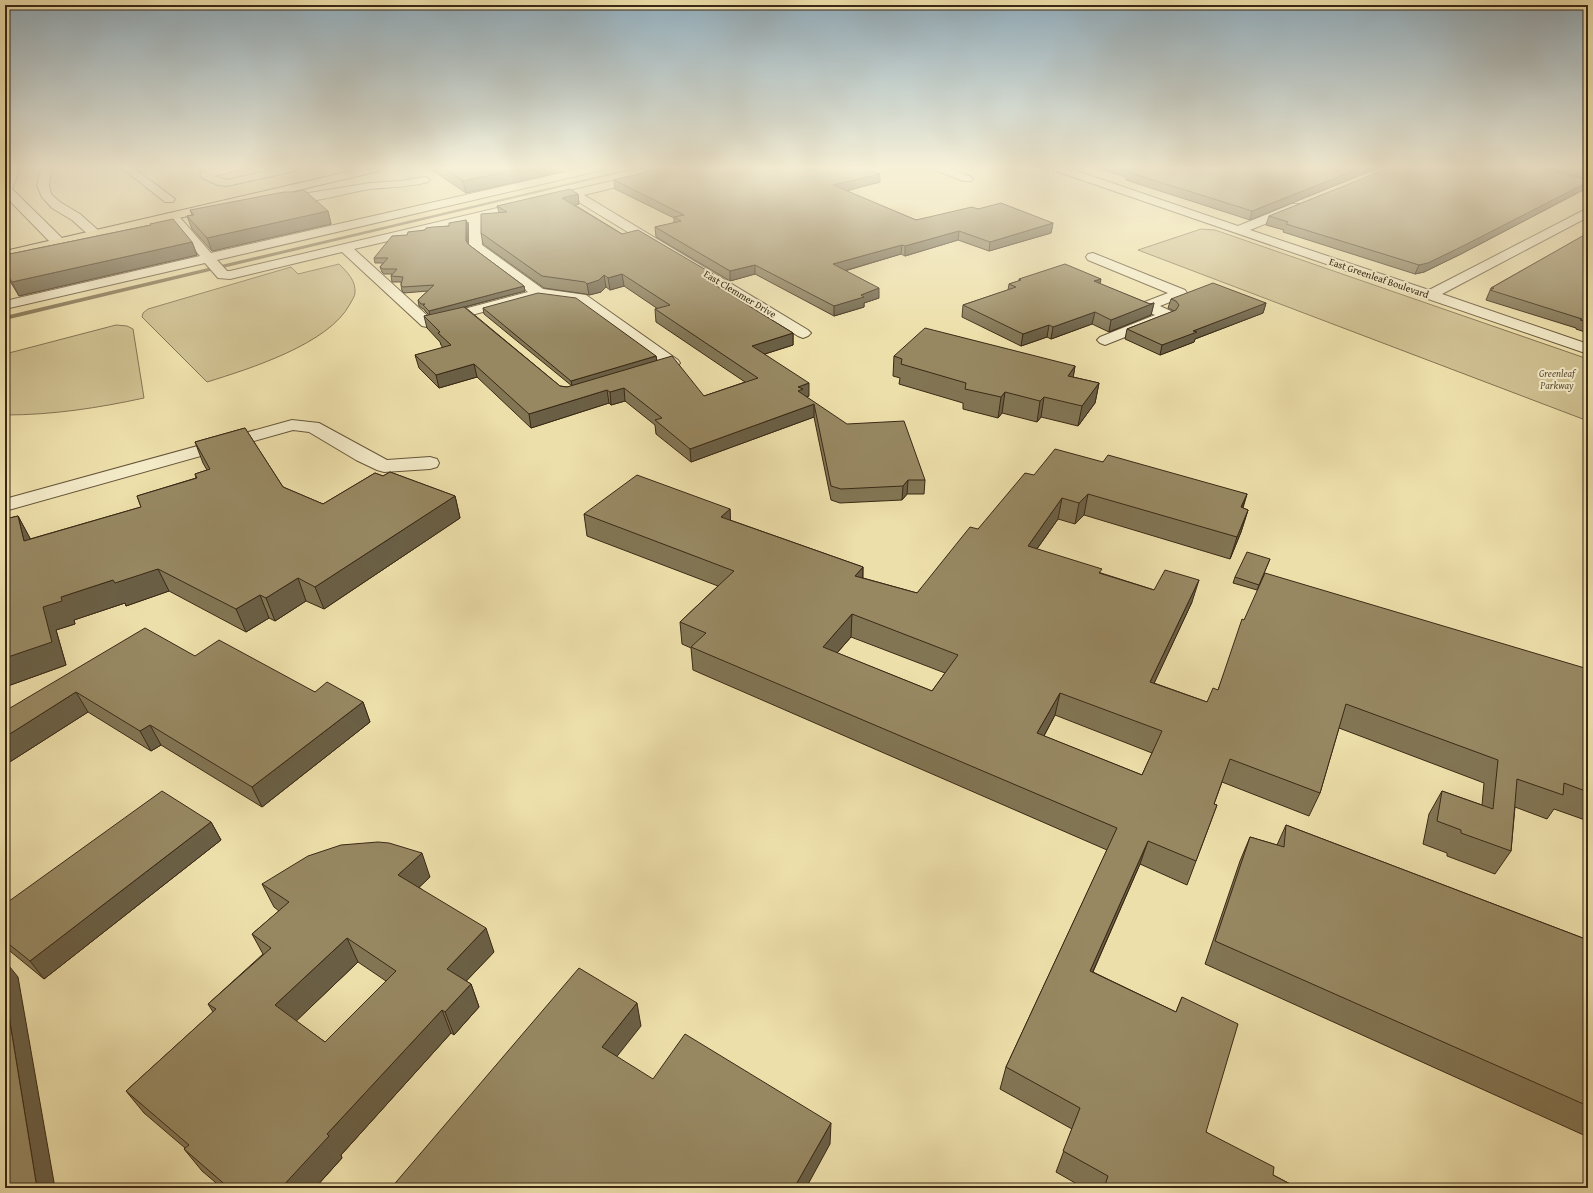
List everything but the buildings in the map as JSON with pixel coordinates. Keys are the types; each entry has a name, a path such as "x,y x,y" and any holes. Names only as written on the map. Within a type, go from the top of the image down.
{"main road":[{"path":"5,255 139,224"}],"street":[{"path":"39,224 58,242"},
{"path":"83,224 95,234"},
{"path":"178,224 223,275 230,275 448,224"},
{"path":"5,305 209,260 363,224"},
{"path":"476,224 476,246 540,293"},
{"name":"East Clemmer Drive","path":"623,224 803,332"},
{"name":"East Greenleaf Boulevard","path":"1219,224 1588,349"},
{"path":"1238,230 1254,224"},
{"path":"1430,295 1566,224"},
{"path":"345,248 427,323 475,316 540,293 581,298 672,363 635,374"},
{"path":"1093,257 1180,293 1147,306 1168,315 1105,340"},
{"path":"5,505 292,424 313,427 363,456 384,466 430,463"}],"green space":[{"name":"Greenleaf Parkway","path":"1201,229 1215,230 1588,359 1588,421 1138,250"},
{"path":"339,264 348,273 355,288 354,297 340,318 325,331 307,343 265,362 207,382 142,317 143,313 148,309 291,267 298,274"},
{"path":"116,325 127,326 133,329 144,398 75,410 40,414 5,415 5,354"}],"waterway":[{"path":"5,318 404,224"}]}
